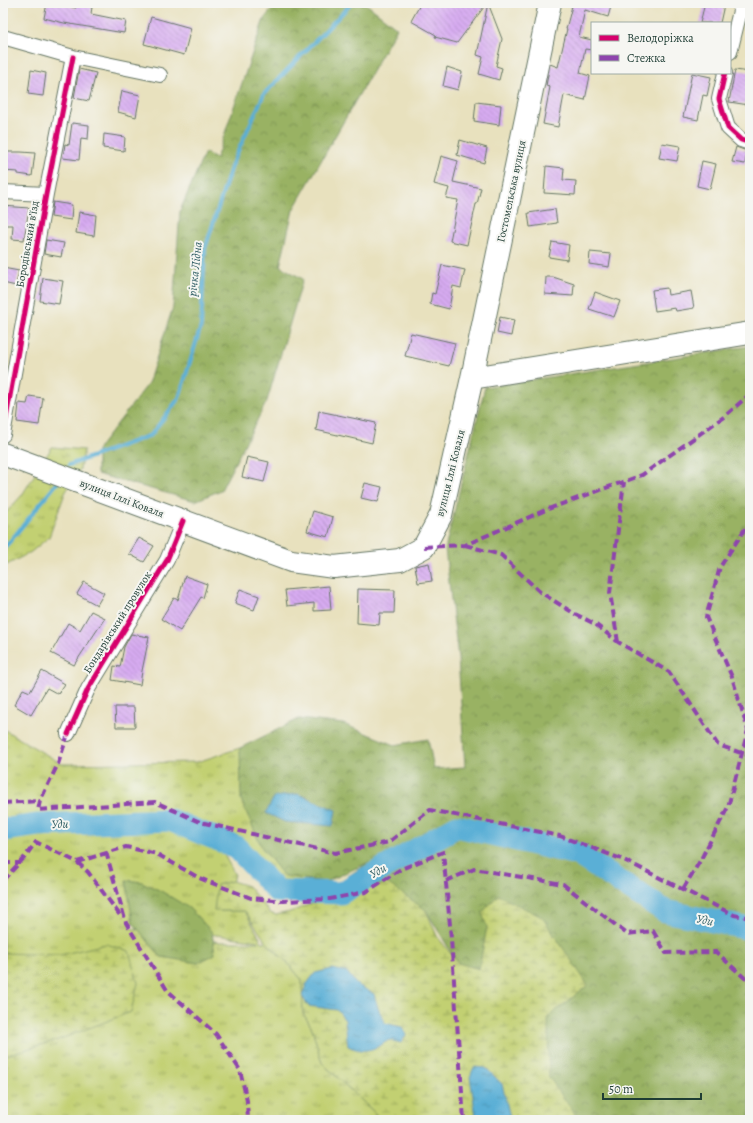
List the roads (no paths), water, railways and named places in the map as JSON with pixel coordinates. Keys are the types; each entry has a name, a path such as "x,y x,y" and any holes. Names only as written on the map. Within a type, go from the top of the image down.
{"main road":[{"name":"Гостомельська вулиця","path":"472,378 550,3"},
{"path":"472,378 750,333"},
{"name":"вулиця Іллі Коваля","path":"3,454 291,561 334,567 400,560 424,547 441,515 472,378"}],"street":[{"path":"731,48 742,3"},
{"path":"3,37 73,57 160,75"},
{"name":"Бородівський в’їзд","path":"3,435 46,194 73,57"},
{"path":"725,74 719,99 728,128 741,140 750,143"},
{"path":"3,192 46,194"},
{"name":"Бондарівський провулок","path":"68,734 88,689 167,560 183,521"}],"water":[{"path":"298,794 336,810 333,826 285,822 266,813 274,797"},
{"path":"332,969 347,972 356,984 374,994 378,1008 385,1023 402,1027 406,1035 401,1043 389,1040 369,1050 359,1050 348,1046 345,1020 337,1010 308,1006 302,996 306,985 315,973"},
{"path":"474,1067 486,1068 502,1084 510,1117 514,1120 478,1120 476,1116 470,1077"}],"waterway":[{"name":"річка Лідна","path":"69,465 151,435 179,398 201,326 205,249 232,164 264,94 352,3"},
{"name":"річка Лідна","path":"3,550 58,482"},
{"name":"Уди","path":"3,830 38,825 170,820 236,847 277,891 341,893 457,826 577,854 665,911 750,929"}]}
